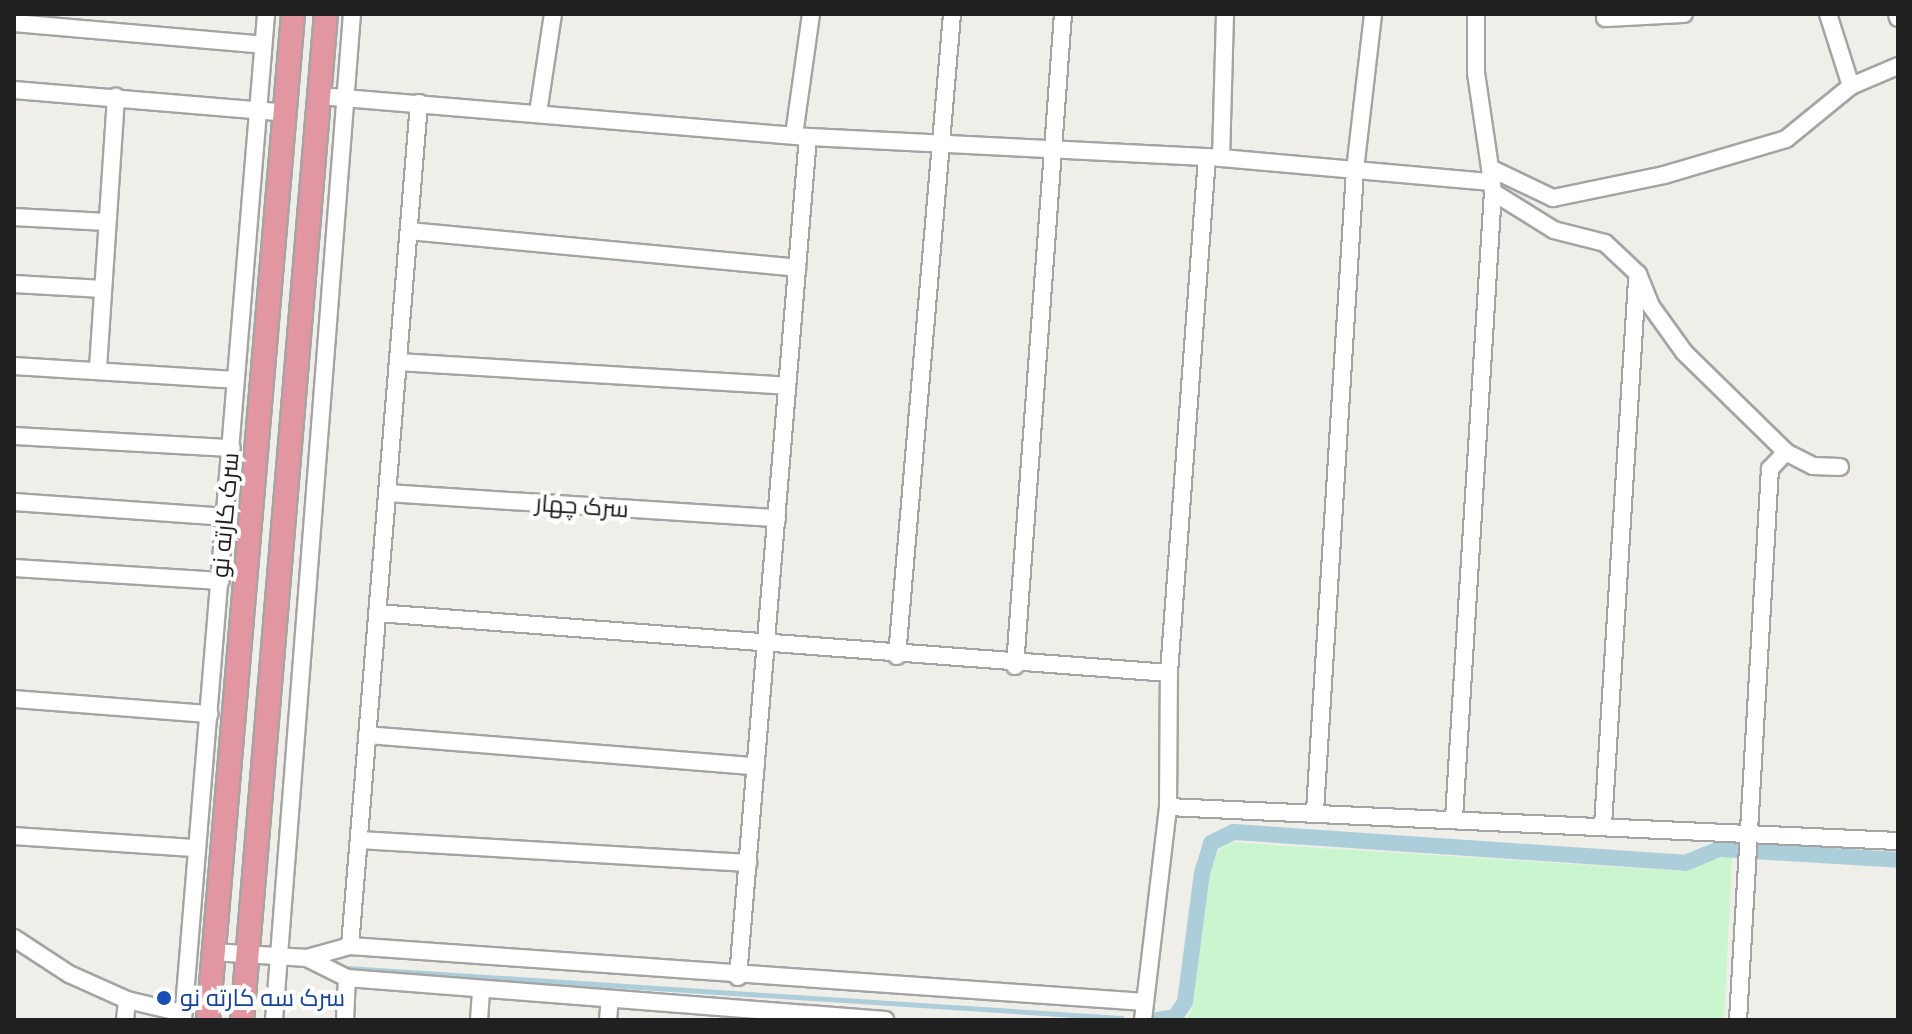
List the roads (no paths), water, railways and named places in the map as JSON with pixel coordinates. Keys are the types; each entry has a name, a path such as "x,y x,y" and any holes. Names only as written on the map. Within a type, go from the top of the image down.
{"highway":[{"name":"سرک کارته نو","path":"208,1020 293,14"},
{"path":"242,1020 326,14"}],"street":[{"path":"18,947 127,1000 183,1016 227,517 235,380 266,14"},
{"path":"274,1020 352,14"},
{"path":"538,113 553,14"},
{"path":"738,977 797,268 801,136 811,14"},
{"path":"897,656 937,141 952,14"},
{"path":"1015,666 1057,148 1063,14"},
{"path":"1143,1020 1168,807 1169,673 1225,14"},
{"path":"1315,811 1355,170 1373,14"},
{"path":"1454,818 1491,180 1476,73 1476,14"},
{"path":"1605,18 1684,14"},
{"path":"1828,14 1851,86"},
{"path":"14,23 263,45"},
{"path":"319,96 801,136 1214,158 1491,180 1553,198 1664,175 1786,139 1851,86 1898,66"},
{"path":"14,90 286,113"},
{"path":"98,368 116,97"},
{"path":"350,946 419,103"},
{"path":"1491,180 1554,230 1605,243 1638,274 1651,306 1684,352 1786,452 1813,466 1840,467"},
{"path":"14,217 107,222"},
{"path":"409,231 797,268"},
{"path":"1603,825 1638,274"},
{"path":"14,284 103,289"},
{"path":"398,362 787,386"},
{"path":"14,366 98,368 235,380"},
{"path":"14,436 232,448"},
{"path":"1738,1020 1770,469 1786,452"},
{"name":"سرک چهار","path":"387,493 777,518"},
{"path":"14,502 227,517"},
{"path":"14,568 221,581"},
{"path":"377,613 1015,666 1169,673"},
{"path":"14,699 209,714"},
{"path":"367,735 756,766"},
{"path":"1168,807 1603,825 1749,847 1898,841"},
{"path":"14,836 197,848"},
{"path":"359,840 748,863"},
{"path":"213,952 307,958 350,946 738,977 1145,1002"},
{"path":"307,958 347,978 610,999 737,1014 885,1020"},
{"path":"345,1020 347,978"},
{"path":"479,1020 481,989"},
{"path":"608,1020 610,999"},
{"path":"125,1020 127,1000"}],"waterway":[{"path":"1157,1020 1175,1017 1185,1002 1202,873 1211,843 1234,832 1685,863 1720,849 1898,860"},
{"path":"347,968 1121,1018"}],"place":[{"name":"سرک سه کارته نو","path":"164,998"}]}
